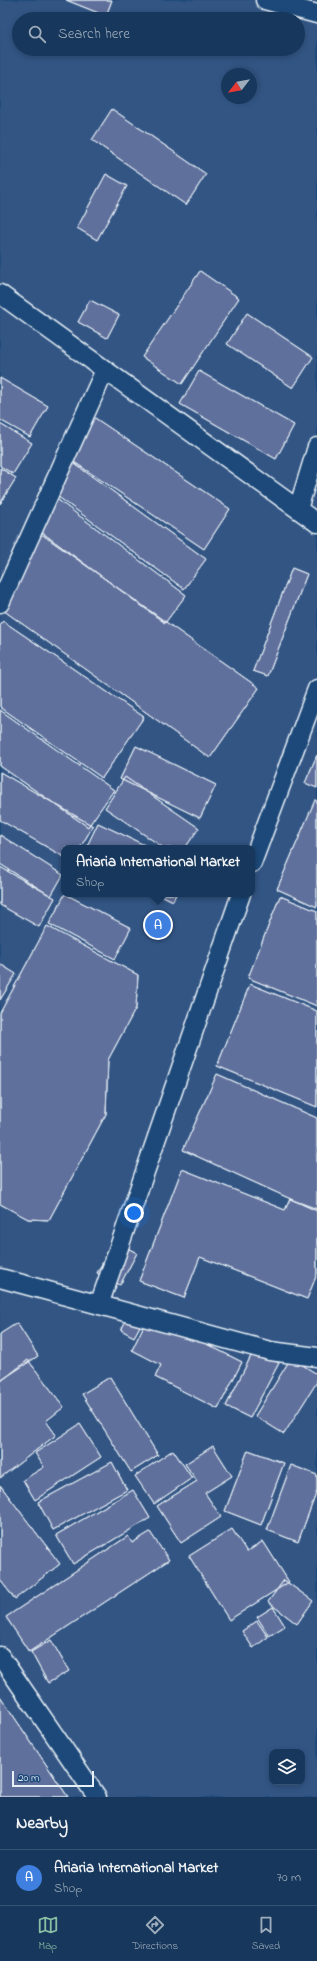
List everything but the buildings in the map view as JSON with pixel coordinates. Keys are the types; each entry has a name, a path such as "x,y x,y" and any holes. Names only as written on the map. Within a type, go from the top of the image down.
{"street":[{"path":"265,0 317,14"},
{"path":"0,294 298,508 317,524"},
{"path":"0,602 105,370"},
{"path":"298,508 317,447"},
{"path":"255,855 317,689"},
{"path":"99,1305 240,897"},
{"path":"0,1278 270,1351 317,1357"},
{"path":"0,1656 96,1797"}],"shaded area":[{"path":"0,0 317,0 317,1797 0,1797"}],"place":[{"name":"Ariaria International Market","path":"158,925"}]}
